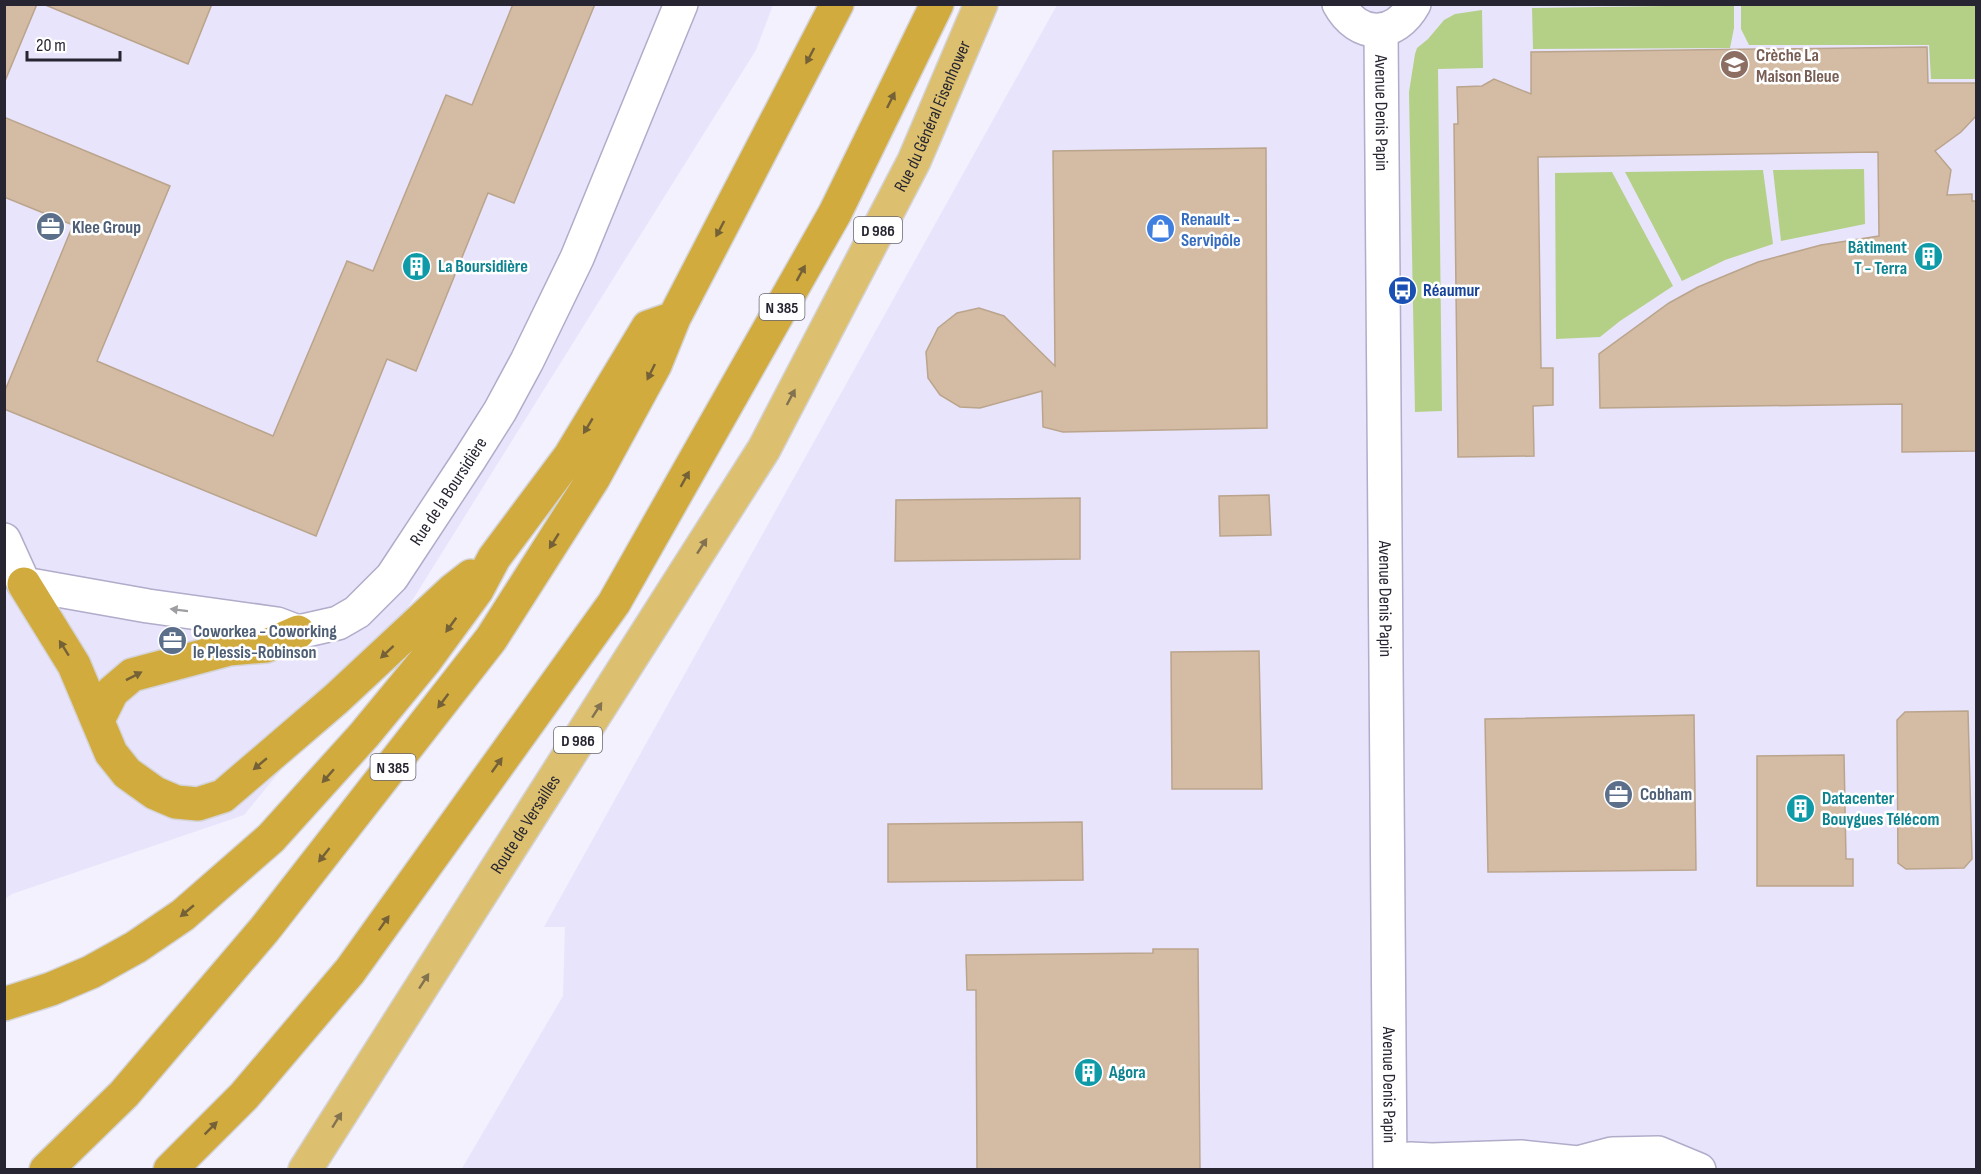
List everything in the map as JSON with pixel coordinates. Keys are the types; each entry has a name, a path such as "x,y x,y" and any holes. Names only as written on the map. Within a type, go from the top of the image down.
{"highway":[{"name":"N 385","path":"46,1170 124,1094 264,930 491,639 593,479 655,365 674,318 837,4"},
{"name":"N 385","path":"170,1170 244,1096 350,971 614,603 835,213 937,4"},
{"path":"4,1004 51,989 91,972 136,947 183,915 272,838 364,735 425,661 477,590 494,558 570,456 648,327 674,318"},
{"path":"24,584 74,665 111,753 127,773 155,793 176,802 198,804 223,796 336,699 453,590 494,558"},
{"path":"98,720 112,692 132,675 230,649 266,646 298,632"}],"main road":[{"name":"Rue du Général Eisenhower","path":"764,449 914,161 981,4"},
{"name":"Route de Versailles","path":"306,1170 764,449"}],"street":[{"name":"Rue de la Boursidière","path":"298,632 338,623 357,612 374,597 392,577 500,411 577,258 681,4"},
{"path":"1339,4 1345,16 1355,24 1367,30 1381,31 1401,22 1414,4"},
{"name":"Avenue Denis Papin","path":"1381,31 1400,1164"},
{"path":"4,540 24,584 148,606 277,624 298,632"},
{"path":"1400,1164 1432,1160 1521,1157 1578,1164 1612,1154 1658,1153 1699,1170"}],"shaded area":[{"path":"5,5 773,5 756,50 385,644 244,815 12,894 5,899"},
{"path":"1057,5 1976,5 1976,1169 461,1170 563,996 565,927 544,927"}],"green space":[{"path":"1734,5 1734,28 1730,48 1533,49 1532,8"},
{"path":"1741,5 1976,5 1976,79 1931,79 1929,45 1749,45 1741,29"},
{"path":"1482,10 1483,68 1438,69 1442,411 1415,412 1409,92 1415,54 1417,48 1444,20 1455,14"},
{"path":"1864,169 1865,224 1781,241 1773,170"},
{"path":"1763,170 1773,244 1725,260 1682,281 1625,172"},
{"path":"1612,172 1673,286 1600,337 1556,339 1555,173"}],"building":[{"path":"4,4 37,4 5,81 4,81"},
{"path":"43,4 212,4 188,64"},
{"name":"La Boursidière","path":"513,4 595,4 514,203 488,193 416,371 387,359 316,536 4,409 4,393 73,225 4,197 4,117 170,186 97,361 273,436 347,261 373,271 446,95 472,105"},
{"name":"Bâtiment T - Terra","path":"1927,47 1928,83 1977,83 1977,115 1961,132 1935,151 1951,170 1947,195 1972,194 1972,201 1976,201 1976,451 1902,452 1902,404 1600,408 1599,354 1669,303 1698,287 1758,262 1821,245 1879,236 1878,152 1538,157 1541,368 1553,368 1553,405 1533,406 1534,456 1458,457 1454,124 1458,124 1457,87 1482,86 1494,79 1531,94 1531,52"},
{"name":"Renault - Servipôle","path":"1266,148 1267,428 1063,432 1043,427 1042,391 980,408 960,407 940,395 928,378 926,352 938,328 957,313 979,308 1004,316 1055,366 1053,151"},
{"path":"1269,495 1271,535 1220,536 1219,496"},
{"path":"1080,498 1080,559 895,561 896,500"},
{"path":"1259,651 1262,789 1172,789 1171,652"},
{"name":"Datacenter Bouygues Télécom","path":"1968,711 1972,859 1964,868 1906,869 1898,863 1897,720 1905,712"},
{"path":"1694,715 1696,870 1488,872 1485,719"},
{"name":"Datacenter Bouygues Télécom","path":"1844,755 1846,859 1853,859 1853,886 1757,886 1757,756"},
{"path":"1082,822 1083,880 888,882 888,824"},
{"name":"Agora","path":"1153,949 1198,949 1200,1170 977,1170 976,990 967,990 966,955 1153,953"}],"place":[{"name":"Crèche La Maison Bleue","path":"1735,65"},
{"name":"Klee Group","path":"51,227"},
{"name":"Renault - Servipôle","path":"1160,229"},
{"name":"Bâtiment T - Terra","path":"1928,257"},
{"name":"La Boursidière","path":"417,266"},
{"name":"Réaumur","path":"1402,290"},
{"name":"Coworkea - Coworking le Plessis-Robinson","path":"172,641"},
{"name":"Cobham","path":"1619,794"},
{"name":"Datacenter Bouygues Télécom","path":"1801,808"},
{"name":"Agora","path":"1088,1072"}]}
